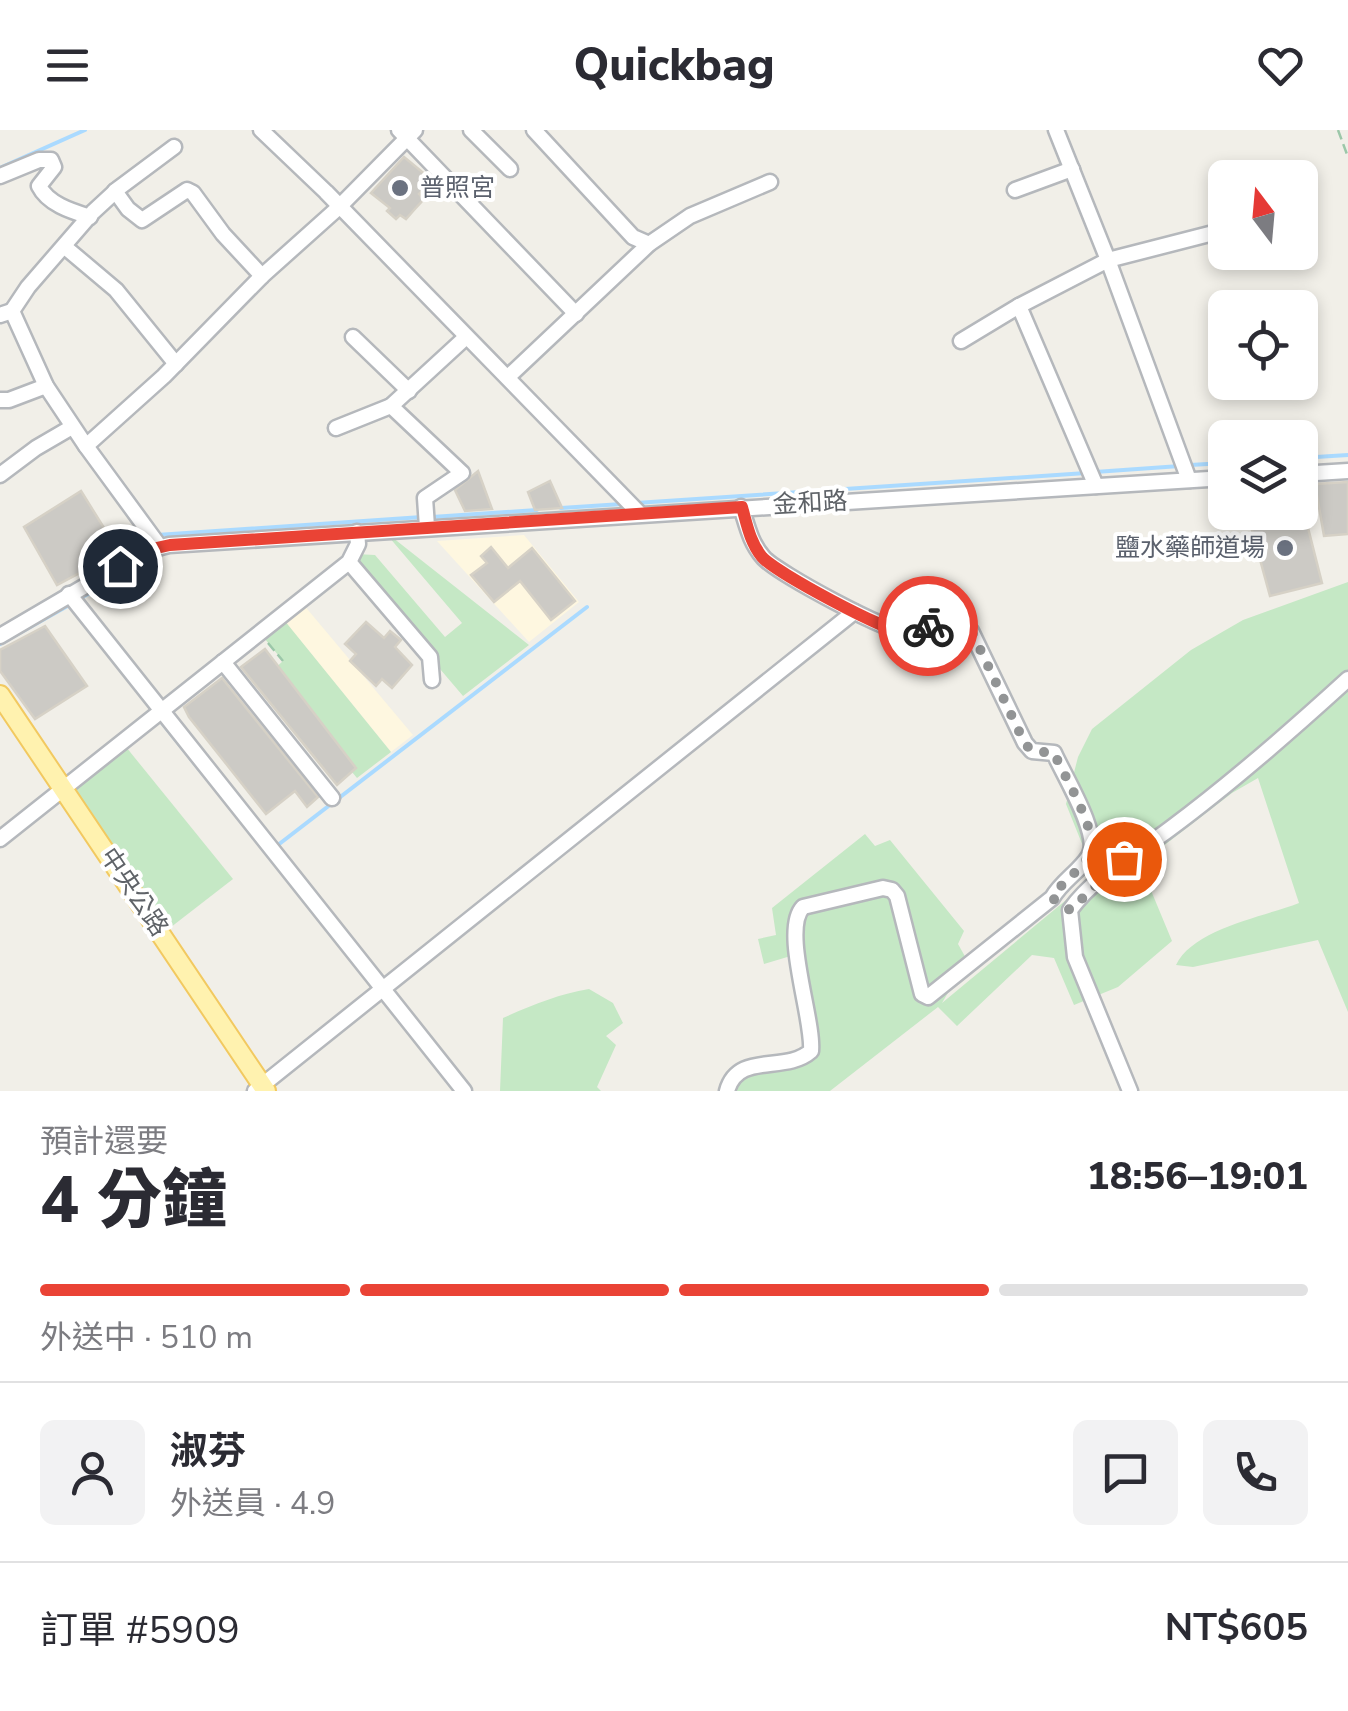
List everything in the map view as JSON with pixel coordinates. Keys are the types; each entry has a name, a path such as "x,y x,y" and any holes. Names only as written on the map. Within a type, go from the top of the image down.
{"main road":[{"name":"中央公路","path":"0,694 261,1089"}],"street":[{"path":"261,130 639,514"},
{"path":"471,130 510,169"},
{"path":"534,130 633,237 649,244"},
{"path":"1056,130 1189,480"},
{"path":"86,446 338,208 407,133 576,314"},
{"path":"160,546 115,491 72,426 6,313 116,191 174,147"},
{"path":"0,176 39,160 51,160 54,168 39,186 44,196 71,212 90,217"},
{"path":"1016,190 1072,169"},
{"path":"508,378 649,244 690,216 770,182"},
{"path":"116,191 128,209 142,220 186,190 193,193 223,234 262,276"},
{"path":"961,341 1108,260 1208,234"},
{"path":"65,247 116,290 176,364"},
{"path":"1019,306 1096,486"},
{"path":"354,336 409,390"},
{"path":"336,428 391,406 465,338"},
{"path":"0,400 46,386"},
{"path":"391,406 462,473 425,498 427,527"},
{"path":"0,475 72,426"},
{"path":"1318,473 1348,471"},
{"name":"金和路","path":"0,636 160,546 1208,479"},
{"path":"727,1091 733,1076 744,1067 783,1062 811,1051 797,939 796,919 803,907 883,888 892,890 897,896 922,994 928,998 1052,898 1062,882 1092,853 1093,844 1076,795 1054,753 1032,751 1025,744 971,630 954,616 910,634 854,612 765,561 751,541 742,507"},
{"path":"0,839 348,562 358,544 356,532"},
{"path":"348,562 430,657 432,680"},
{"path":"69,594 464,1091"},
{"path":"261,1089 854,612"},
{"path":"221,664 332,798"},
{"path":"1130,1091 1075,958 1070,910 1124,859 1168,830 1277,744 1348,679"},
{"path":"1052,898 1070,910"}],"path":[{"path":"1338,130 1348,157"},
{"path":"260,633 283,661"}],"shaded area":[{"path":"524,535 579,602 529,642 437,541"},
{"path":"303,604 413,735 391,752 282,618"}],"green space":[{"path":"383,530 529,645 463,696 349,562 355,554 375,555 445,637 462,623"},
{"path":"1348,582 1348,1012 1318,940 1193,967 1176,965 1197,942 1213,933 1299,903 1258,778 1232,793 1140,864 1172,941 1118,987 1074,1005 1054,958 1032,955 957,1026 938,1007 830,1091 733,1091 744,1067 811,1051 794,955 764,964 758,939 776,935 772,908 865,834 875,846 890,840 964,931 958,944 967,960 942,1003 1095,876 1066,804 1078,757 1092,729 1191,650 1243,620"},
{"path":"280,615 391,752 357,778 270,673 283,661 260,633"},
{"path":"122,742 233,879 162,934 65,789"},
{"path":"589,989 613,1003 623,1023 606,1036 616,1045 597,1087 601,1091 500,1091 503,1018 546,1000"}],"building":[{"name":"普照宮","path":"404,157 432,180 419,194 424,199 406,219 400,215 396,219 387,211 390,208 371,193"},
{"path":"478,471 492,509 465,511 455,490"},
{"path":"550,481 562,508 535,510 528,492"},
{"path":"1348,482 1348,534 1324,536 1318,484"},
{"path":"81,491 119,552 57,585 24,527"},
{"name":"鹽水藥師道場","path":"1252,530 1309,530 1322,583 1270,596"},
{"path":"491,547 508,568 532,548 575,601 551,620 520,581 494,602 471,575 487,563 481,556"},
{"path":"366,622 384,638 390,631 401,640 395,647 412,665 392,688 382,679 376,686 350,661 356,654 345,644"},
{"path":"45,626 87,686 35,719 0,671 0,650"},
{"path":"265,649 356,768 337,785 241,667"},
{"path":"222,678 318,797 307,807 295,791 266,814 189,717 184,707"}],"waterway":[{"path":"0,168 85,130"},
{"path":"1318,457 1348,455"},
{"path":"1190,465 1208,464"},
{"path":"1095,472 1180,466"},
{"path":"636,503 1086,473"},
{"path":"561,508 622,504"},
{"path":"432,517 537,510"},
{"path":"157,535 422,517"},
{"path":"79,599 163,552"},
{"path":"0,644 71,604"},
{"path":"274,848 587,607"},
{"path":"159,719 203,774"}],"way so far":[{"path":"928,626 954,616 971,630 1025,744 1032,751 1054,753 1076,795 1093,844 1092,853 1062,882 1052,898 1070,910 1124,859"}],"place":[{"name":"普照宮","path":"400,188"},
{"name":"鹽水藥師道場","path":"1285,548"}],"route":[{"path":"120,566 152,549 170,545 742,507 751,541 765,561 854,612 900,632 910,634 928,626"}]}
